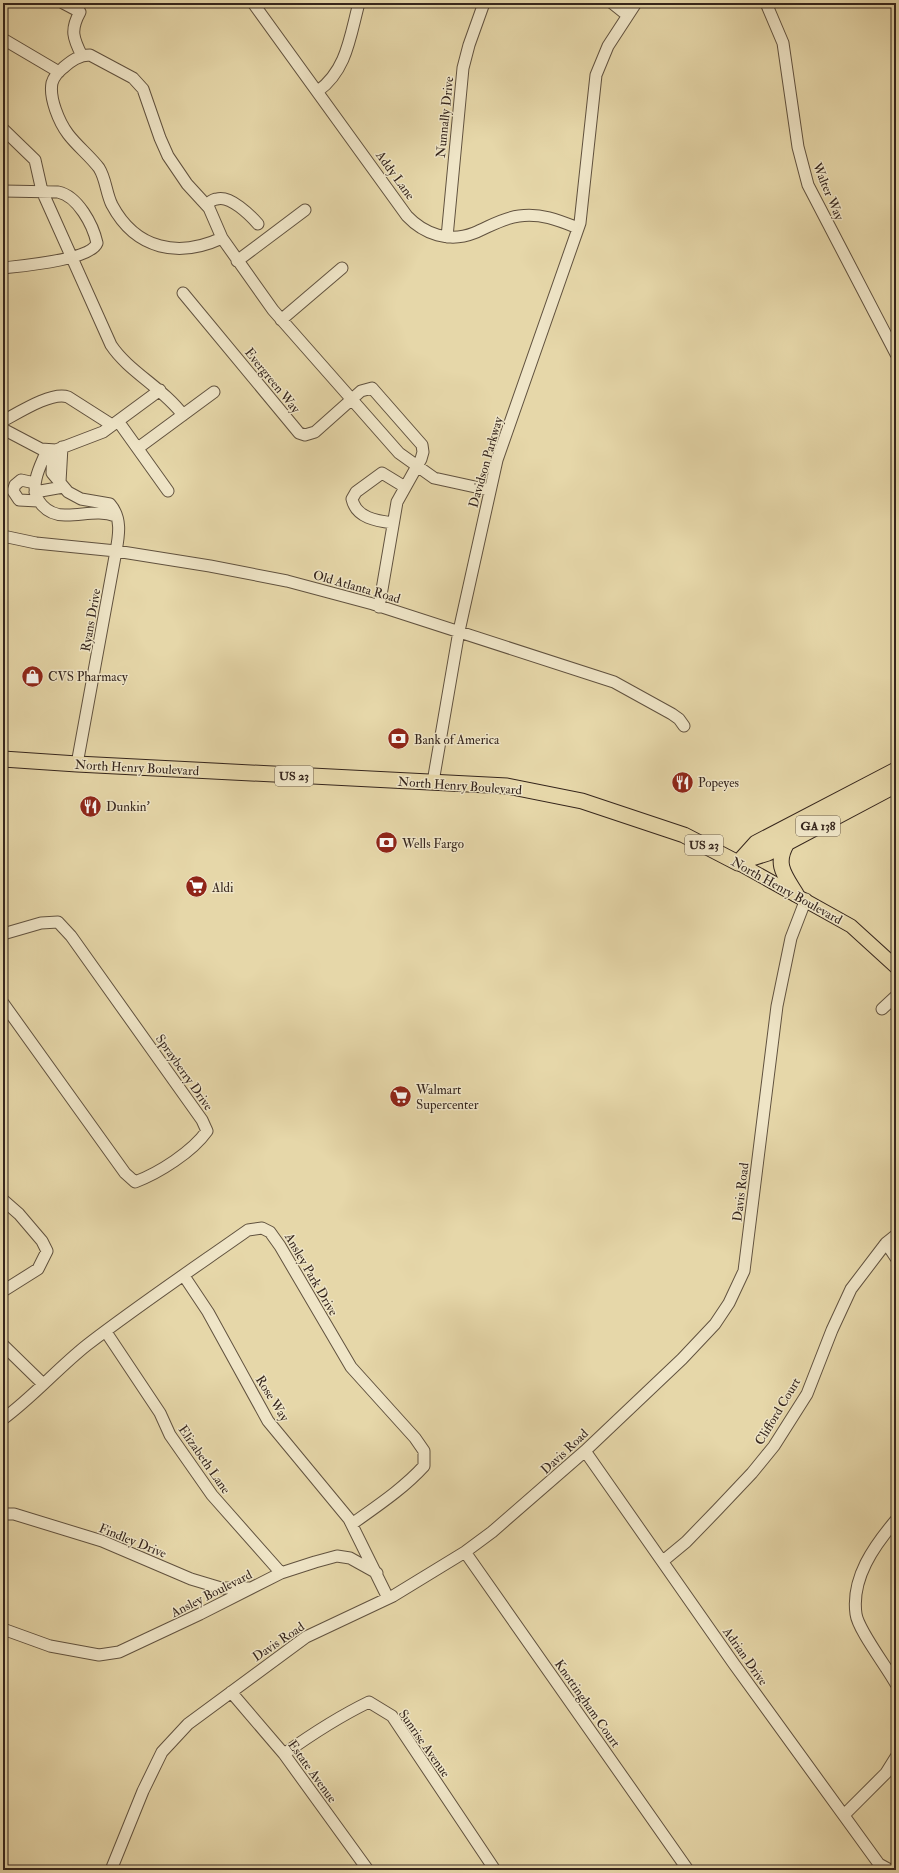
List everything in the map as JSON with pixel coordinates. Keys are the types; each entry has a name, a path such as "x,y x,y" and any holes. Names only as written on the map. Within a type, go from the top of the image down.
{"highway":[{"name":"North Henry Boulevard","path":"3,759 507,786 582,801 684,835 738,863"},
{"name":"GA 138","path":"738,863 756,842 896,770"},
{"name":"GA 138","path":"738,863 768,853 896,785"},
{"path":"787,843 780,858 781,865 801,897"}],"main road":[{"name":"North Henry Boulevard","path":"738,863 851,926 896,967"}],"street":[{"path":"63,3 80,12 74,23 73,32 76,44 82,56"},
{"name":"Addy Lane","path":"253,3 407,216 422,229 447,237 466,236 499,221 523,216 551,218 578,228"},
{"path":"318,91 333,79 342,63 359,3"},
{"name":"Nunnally Drive","path":"447,237 463,68 469,45 484,3"},
{"path":"612,3 627,14"},
{"name":"Davidson Parkway","path":"433,782 459,631 497,460 578,228 588,156 596,75 608,46 627,14 636,3"},
{"name":"Walter Way","path":"766,3 777,27 784,49 798,147 808,185 896,354"},
{"path":"3,39 59,72"},
{"path":"222,238 198,247 175,249 149,242 127,226 112,204 99,169 63,127 52,91 53,82 59,72 82,56 90,55 133,78 146,94 160,138 168,156 187,184 206,205 216,222 222,238 260,295 281,320 399,453 434,478 490,490"},
{"path":"3,129 35,160 42,191 114,350 160,390 183,415"},
{"path":"3,191 42,191 62,193 75,200 81,208 96,241 96,246 93,249 71,257 3,268"},
{"path":"206,205 215,199 226,200 245,211 258,224"},
{"path":"237,261 305,210"},
{"path":"281,320 342,268"},
{"name":"Evergreen Way","path":"183,293 299,434 305,435 315,432 364,390 373,389 422,445 423,452 417,466 397,502 379,606"},
{"path":"3,429 54,449 98,434 160,390"},
{"path":"138,448 214,392"},
{"path":"3,421 50,398 62,395 68,397 115,423 138,448 168,491"},
{"path":"54,449 61,484 76,498 110,504 116,516"},
{"path":"36,492 54,449"},
{"path":"393,523 376,521 367,517 358,510 352,499 356,492 382,473 405,487"},
{"path":"36,492 61,484"},
{"path":"36,492 46,510 60,515 98,512 116,516"},
{"name":"Ryans Drive","path":"77,764 116,552 120,526 116,516"},
{"name":"Old Atlanta Road","path":"3,536 36,543 116,552 210,566 287,582 379,606 614,682 672,714 679,719 684,726"},
{"name":"Davis Road","path":"111,1870 143,1791 162,1752 188,1724 306,1637 388,1598 465,1552 529,1502 586,1451 652,1389 715,1324 729,1303 744,1271 778,1006 791,938 801,897"},
{"name":"Sprayberry Drive","path":"3,934 41,923 58,922 71,936 202,1120 207,1131 199,1143 150,1176 135,1182 126,1173 3,1003"},
{"path":"882,1009 896,996"},
{"path":"3,1200 19,1214 42,1241 47,1251 45,1260 38,1269 3,1292"},
{"name":"Ansley Park Drive","path":"3,1419 22,1405 56,1372 106,1332 248,1230 262,1228 270,1232 296,1271 311,1301 351,1367 424,1451 424,1466 399,1490 352,1524"},
{"name":"Clifford Court","path":"663,1561 686,1542 717,1510 752,1473 774,1446 807,1394 832,1330 851,1289 886,1243 896,1235"},
{"path":"886,1243 896,1258"},
{"name":"Rose Way","path":"184,1276 208,1312 268,1421 329,1493 352,1524"},
{"name":"Elizabeth Lane","path":"106,1332 160,1413 170,1435 212,1495 281,1573"},
{"path":"3,1345 43,1384"},
{"name":"Adrian Drive","path":"586,1451 734,1664 878,1864 890,1870"},
{"name":"Findley Drive","path":"3,1514 14,1514 102,1541 191,1579 221,1588 252,1588"},
{"path":"896,1520 891,1533 873,1550 856,1590 856,1615 868,1639 896,1684"},
{"path":"352,1524 388,1598"},
{"name":"Knottingham Court","path":"465,1552 688,1870"},
{"name":"Ansley Boulevard","path":"3,1629 50,1646 81,1653 99,1655 118,1652 165,1631 281,1573 337,1556 350,1558 377,1573"},
{"name":"Estate Avenue","path":"231,1692 284,1754 368,1870"},
{"name":"Sunrise Avenue","path":"284,1754 322,1726 347,1712 369,1702 379,1707 392,1716 495,1870"},
{"path":"844,1815 886,1773 896,1757"}],"place":[{"name":"CVS Pharmacy","path":"33,676"},
{"name":"Bank of America","path":"399,739"},
{"name":"Popeyes","path":"682,782"},
{"name":"Dunkin'","path":"90,806"},
{"name":"Wells Fargo","path":"387,843"},
{"name":"Aldi","path":"197,887"},
{"name":"Walmart Supercenter","path":"401,1096"}]}
